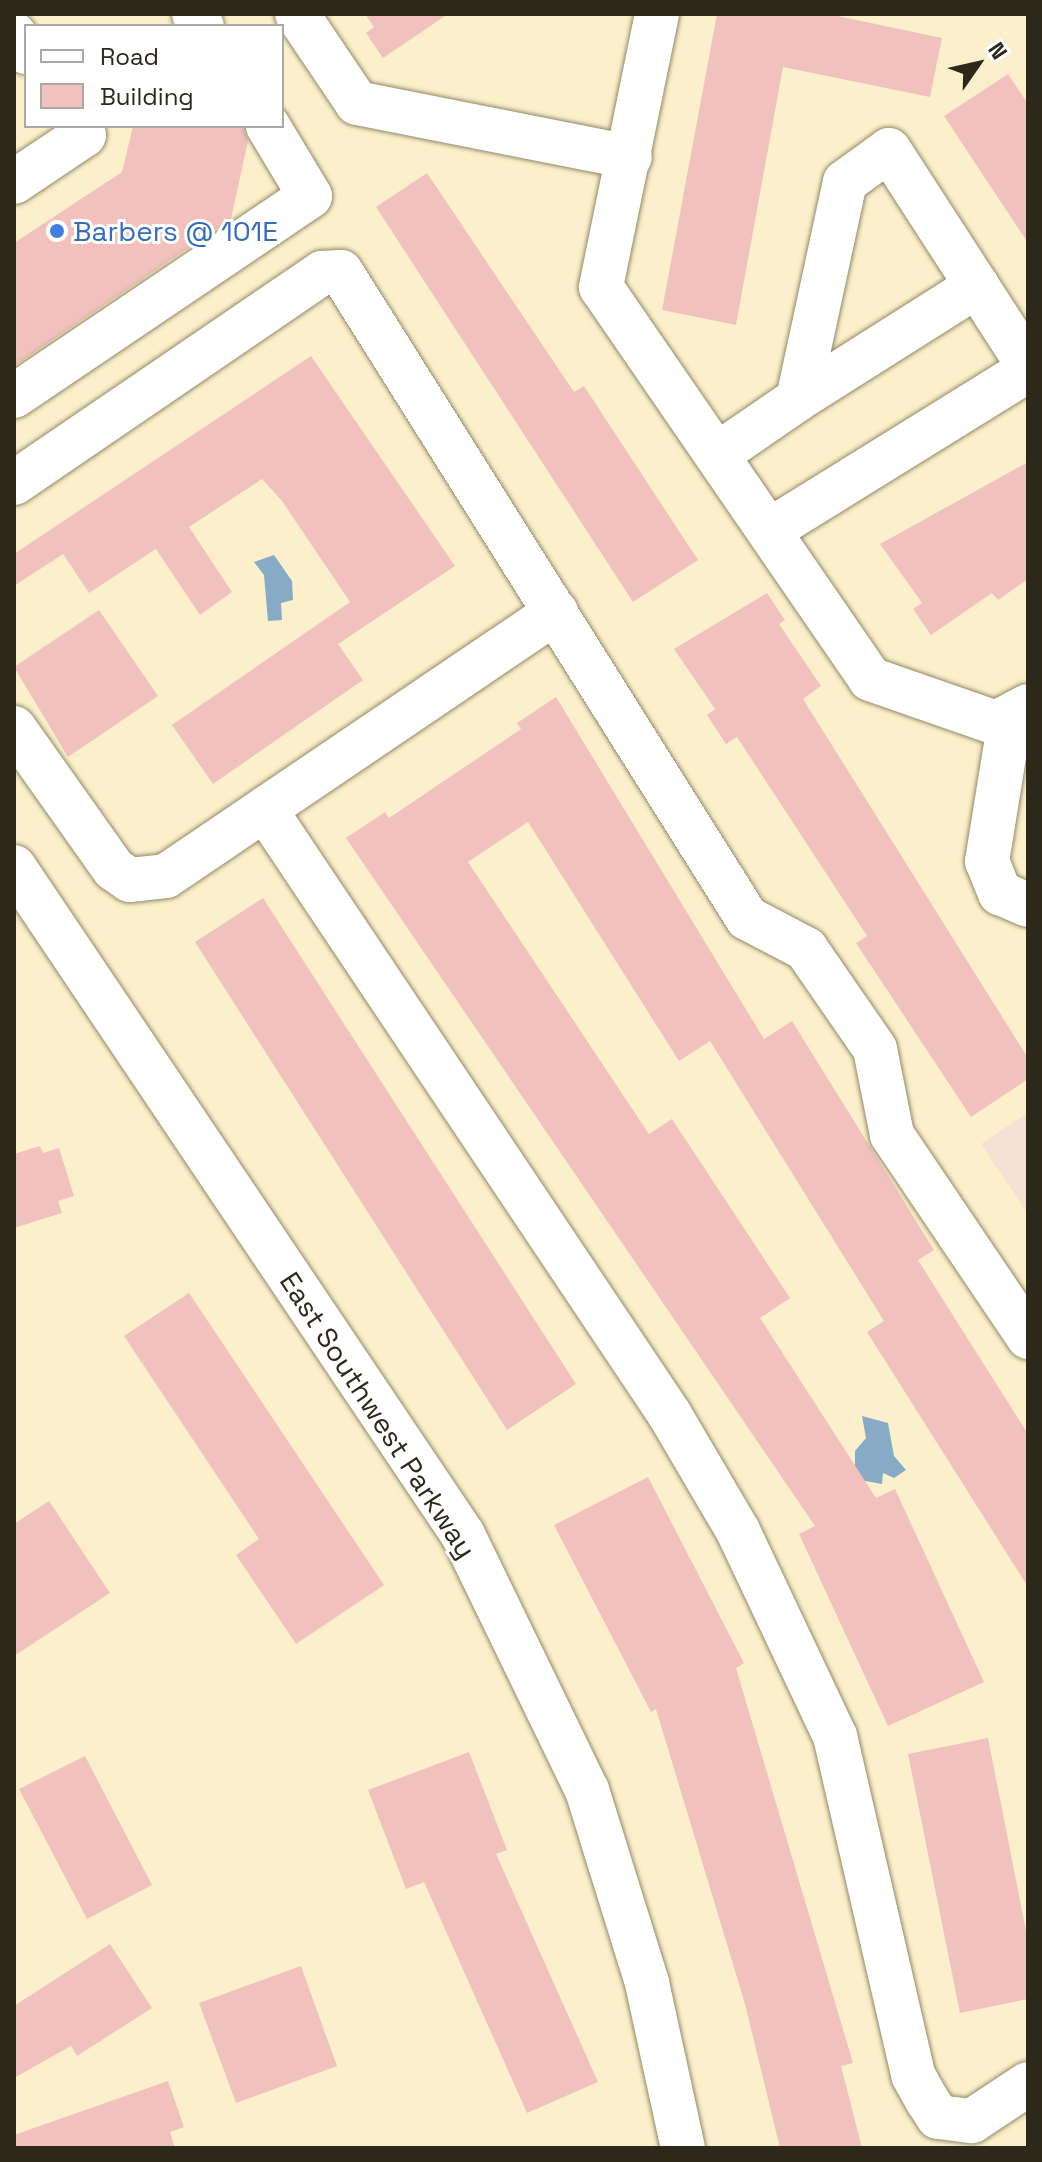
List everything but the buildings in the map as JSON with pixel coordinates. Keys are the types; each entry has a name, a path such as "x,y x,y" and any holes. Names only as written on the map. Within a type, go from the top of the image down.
{"street":[{"path":"297,14 357,103 630,157"},
{"path":"657,14 601,287 870,679 1015,733 987,861 1000,893 1028,905"},
{"path":"14,182 84,135 79,128"},
{"path":"14,396 310,196 269,128"},
{"path":"770,530 894,460 1028,368 889,150 845,182 798,399"},
{"path":"14,483 322,273 341,272 747,918 806,949 875,1049 892,1135 1028,1337"},
{"path":"718,454 798,399 977,286"},
{"path":"14,728 114,869 130,880 166,876 268,814 556,612"},
{"path":"268,814 646,1377 738,1531 835,1736 913,2075 927,2100 938,2117 972,2121 1028,2084"},
{"name":"East Southwest Parkway","path":"14,867 463,1535 587,1790 647,1983 683,2148"}],"shaded area":[{"path":"1028,1112 1028,1214 981,1144"}],"water":[{"path":"274,555 292,581 293,600 281,603 282,620 268,621 264,575 254,562"},
{"path":"862,1416 888,1423 894,1456 906,1470 894,1478 883,1473 882,1484 855,1479 855,1451 866,1438"}],"place":[{"name":"Barbers @ 101E","path":"57,231"}]}
